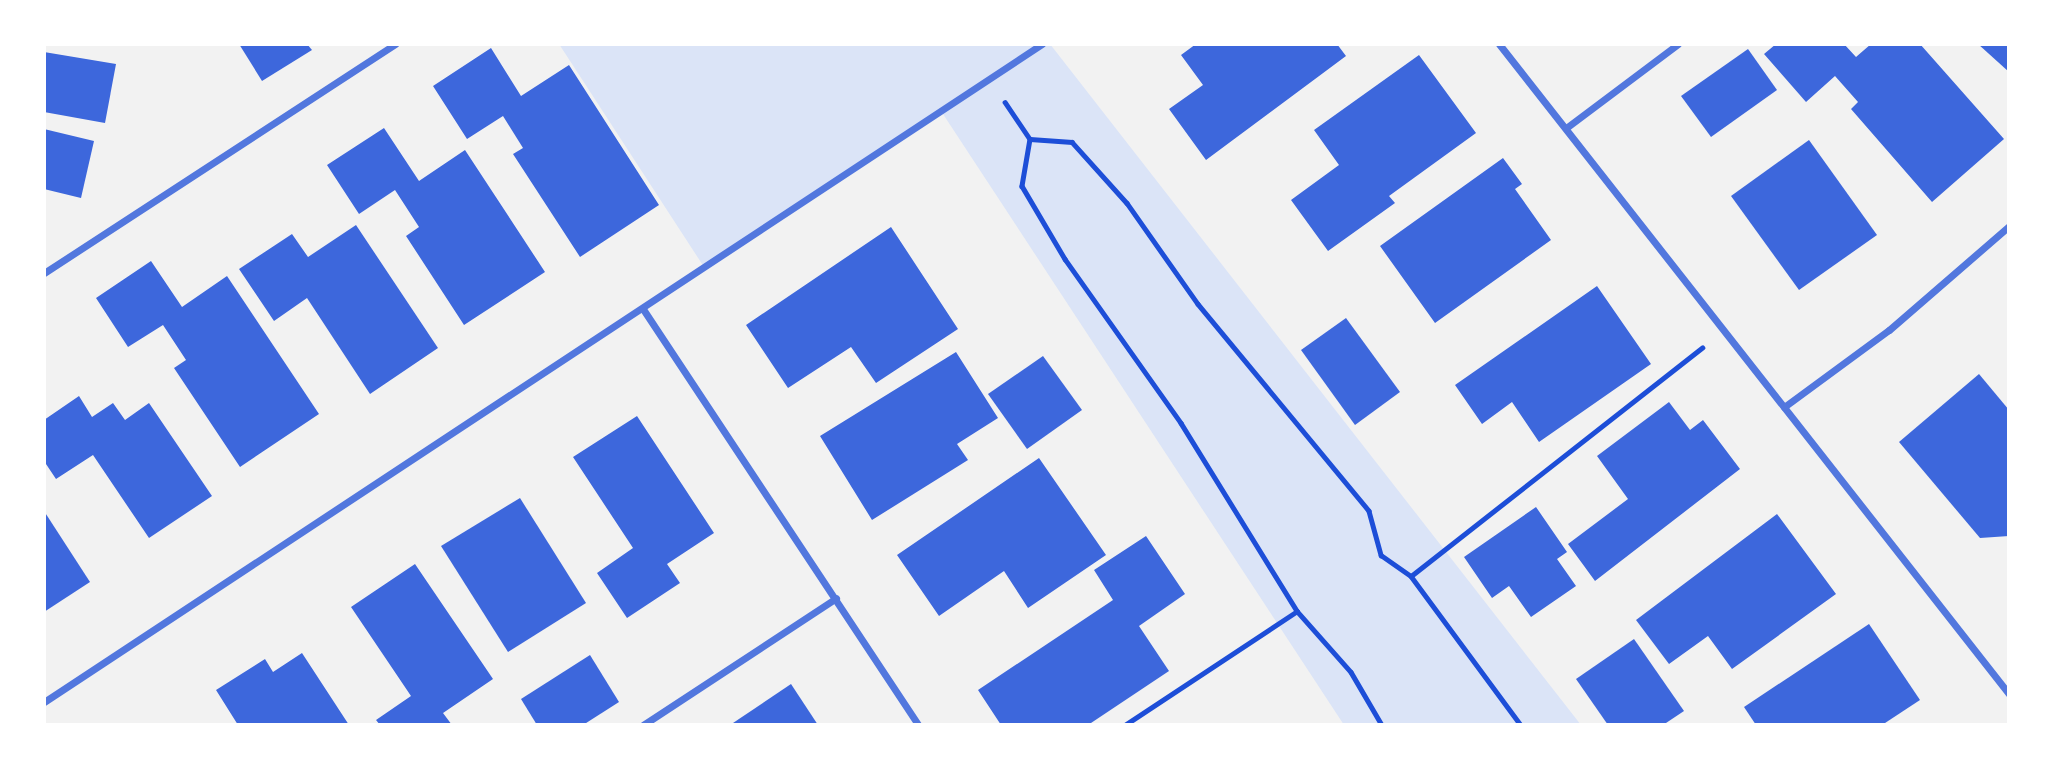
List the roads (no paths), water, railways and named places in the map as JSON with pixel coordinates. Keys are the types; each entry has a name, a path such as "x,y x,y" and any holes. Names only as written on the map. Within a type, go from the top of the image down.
{"street":[{"path":"44,274 395,44"},
{"path":"44,702 1042,44"},
{"path":"1499,44 2009,694"},
{"path":"1566,128 1678,44"},
{"path":"1784,407 1889,330 2009,226"},
{"path":"643,309 918,725"},
{"path":"643,725 836,598"}]}
